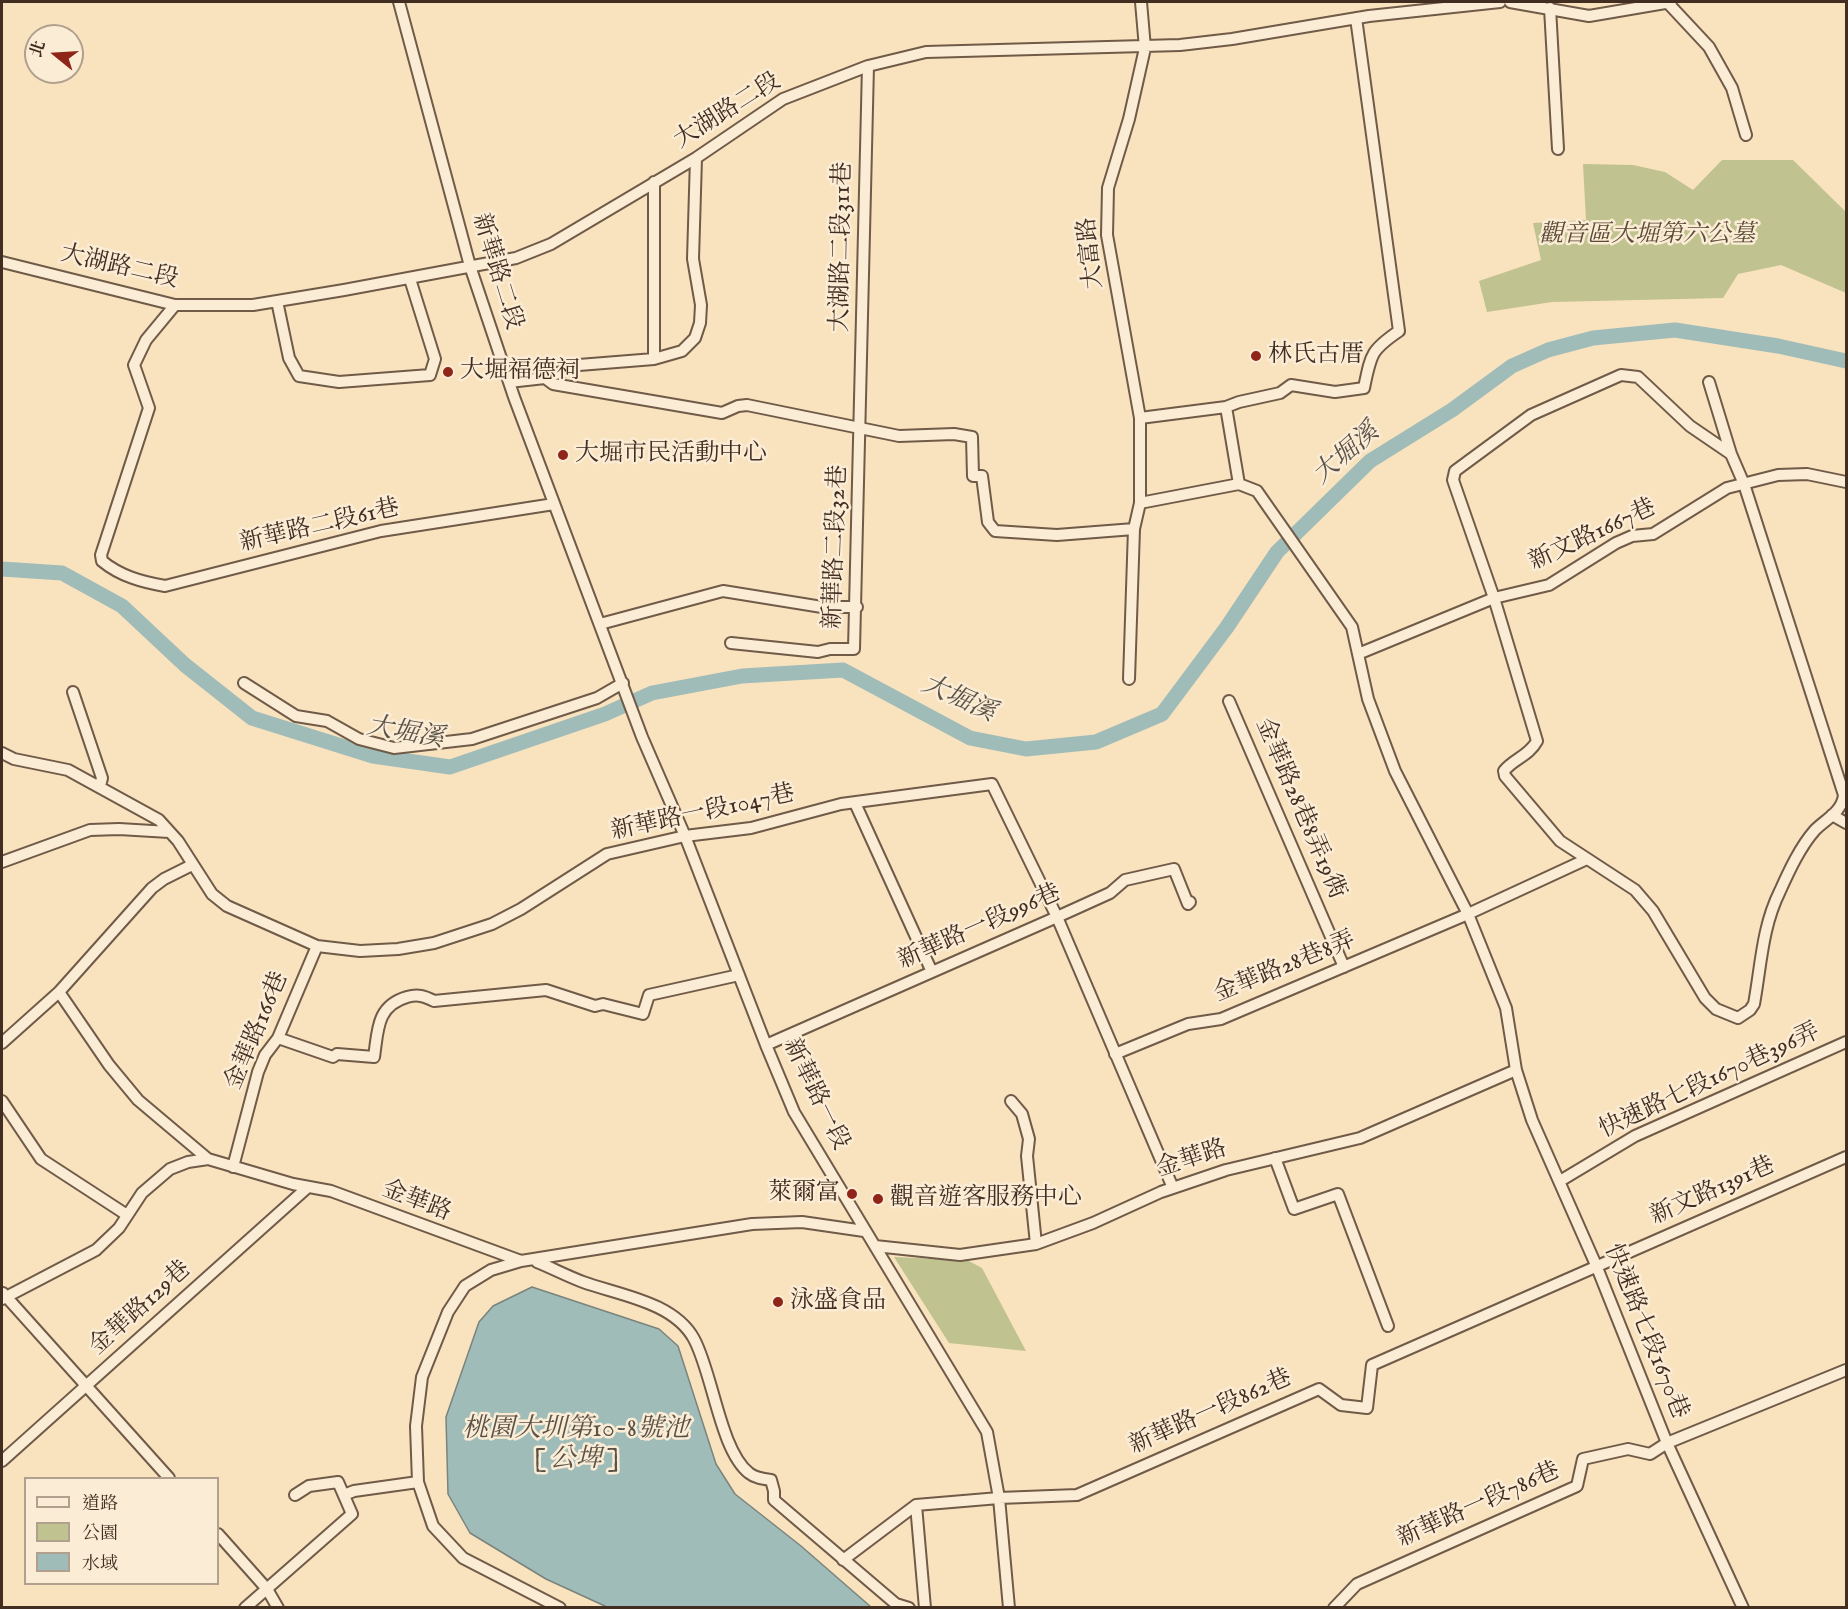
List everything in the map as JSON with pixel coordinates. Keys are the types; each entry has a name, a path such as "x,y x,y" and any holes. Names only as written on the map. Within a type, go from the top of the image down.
{"street":[{"name":"新華路二段","path":"399,2 470,266 509,382 638,723"},
{"name":"大富路","path":"1129,680 1134,529 1140,503 1140,418 1107,236 1108,188 1129,119 1145,48 1141,2"},
{"name":"大湖路二段","path":"2,262 175,305 253,305 411,279 516,258 550,244 696,158 783,99 868,66 926,52 1145,48 1232,39 1356,18 1500,2"},
{"path":"1510,2 1589,16 1669,2 1709,47 1732,88 1746,135"},
{"path":"1550,8 1558,149"},
{"path":"1140,418 1226,407 1281,393 1291,386 1335,392 1364,388 1370,358 1378,345 1399,331 1356,18"},
{"name":"大湖路二段311巷","path":"861,429 868,66"},
{"path":"509,382 545,378 579,365 654,358 682,351 695,338 700,323 701,305 693,259 696,158"},
{"path":"654,182 654,358"},
{"path":"277,301 290,358 299,376 339,382 430,375 435,359 411,279"},
{"name":"新華路二段61巷","path":"175,305 166,313 146,340 134,365 149,408 101,555 102,561 138,581 165,586 381,531 554,504"},
{"path":"1709,382 1844,795 1843,803 1814,831 1780,889 1764,941 1754,1004 1750,1010 1738,1018 1716,1009 1705,998 1653,911 1635,890 1560,841 1505,776 1504,771 1508,766 1527,754 1538,741 1494,598 1452,480 1455,471 1531,415 1620,375 1634,376 1690,426 1731,454"},
{"path":"545,378 553,384 722,413 747,405 899,436 954,434 972,437 973,476 982,476 988,522 995,531 1057,535 1134,529"},
{"path":"1140,503 1239,484 1226,407"},
{"name":"新華路二段32巷","path":"731,643 818,652 830,649 855,649 861,429"},
{"name":"新文路1667巷","path":"1358,654 1494,598 1549,585 1616,543 1632,536 1653,534 1727,488 1778,475 1807,474 1846,482"},
{"name":"快速路七段1670巷","path":"1239,484 1257,491 1352,627 1368,699 1395,771 1468,914 1506,1008 1516,1070 1532,1120 1596,1266 1667,1443 1743,1608"},
{"path":"600,624 723,591 822,607 857,607"},
{"path":"243,683 296,716 327,722 358,739 394,748 472,739 597,698 623,683"},
{"path":"73,692 102,778 100,786"},
{"name":"金華路28巷8弄19衖","path":"1229,701 1344,967"},
{"name":"新華路一段","path":"638,723 794,1112 987,1432 999,1498 1009,1608"},
{"name":"新華路一段1047巷","path":"2,753 14,759 68,770 159,820 178,841 212,894 227,906 317,946 360,951 398,950 434,943 492,924 521,909 607,854 685,836 751,828 855,802 992,784 1057,917"},
{"path":"855,802 932,972"},
{"path":"1832,815 1846,823"},
{"path":"2,862 90,830 169,832"},
{"name":"金華路28巷8弄","path":"1115,1053 1188,1024 1221,1019 1468,914 1587,859"},
{"path":"2,1043 59,992 152,888 164,879 192,866"},
{"name":"新華路一段996巷","path":"766,1045 1110,893 1125,880 1158,875 1174,869 1188,904 1190,902"},
{"path":"1057,917 1173,1188"},
{"name":"金華路166巷","path":"233,1167 258,1072 278,1038 317,946"},
{"path":"278,1038 333,1058 337,1054 348,1053 374,1057 376,1034 385,1010 398,1000 411,996 419,995 434,1001 546,990 595,1006 603,1004 643,1014 649,995 739,975"},
{"path":"59,992 109,1065 138,1100 208,1160"},
{"name":"快速路七段1670巷396弄","path":"1560,1181 1635,1136 1846,1042"},
{"name":"金華路","path":"875,1246 960,1255 1036,1244 1093,1223 1173,1188 1226,1170 1360,1138 1516,1070"},
{"path":"2,1101 41,1159 127,1215"},
{"path":"1011,1101 1022,1114 1029,1139 1027,1156 1036,1244"},
{"name":"新文路1391巷","path":"1596,1266 1846,1156"},
{"path":"1275,1158 1294,1209 1338,1194 1389,1326"},
{"name":"金華路","path":"3,1295 96,1250 118,1228 142,1193 170,1169 188,1162 208,1160 331,1191 521,1262 752,1224 802,1222 864,1231"},
{"name":"金華路129巷","path":"2,1461 308,1187"},
{"path":"536,1261 581,1281 650,1304 682,1323 694,1338 710,1377 730,1445 739,1462 757,1478 771,1480 774,1500 896,1604 909,1608"},
{"path":"521,1262 491,1270 465,1286 448,1311 422,1377 416,1426 418,1482 433,1526 463,1558 560,1608"},
{"name":"新華路一段862巷","path":"999,1498 1077,1495 1319,1389 1341,1405 1367,1408 1372,1365 1596,1266"},
{"path":"3,1295 87,1385 167,1477"},
{"path":"1667,1443 1846,1370"},
{"name":"新華路一段786巷","path":"1334,1608 1357,1584 1577,1486 1583,1459 1628,1449 1650,1454 1667,1443"},
{"path":"245,1608 352,1514 338,1482 309,1486 295,1495"},
{"path":"344,1495 354,1491 418,1482"},
{"path":"843,1560 916,1505 999,1498"},
{"path":"916,1505 925,1608"},
{"path":"219,1535 267,1589 278,1608"}],"green space":[{"name":"觀音區大堀第六公墓","path":"1722,160 1793,160 1846,212 1846,293 1781,265 1738,274 1723,298 1552,302 1487,312 1479,281 1541,260 1533,223 1586,220 1583,164 1633,165 1665,172 1693,190"},
{"path":"894,1257 967,1260 982,1268 1026,1351 949,1343"}],"water":[{"name":"桃園大圳第10-8號池 [ 公埤 ]","path":"532,1287 659,1329 678,1346 716,1464 735,1494 801,1546 871,1607 607,1607 546,1579 470,1533 448,1494 446,1417 479,1322 493,1306"}],"waterway":[{"name":"大堀溪","path":"2,569 62,573 122,606 185,665 252,718 373,756 450,767 605,714 652,693 742,676 843,670 970,738 1026,749 1096,742 1162,714 1227,627 1277,552 1370,461 1452,410 1512,366 1548,350 1593,338 1675,330 1778,346 1846,361"}],"place":[{"name":"林氏古厝","path":"1256,356"},
{"name":"大堀福德祠","path":"448,372"},
{"name":"大堀市民活動中心","path":"563,455"},
{"name":"萊爾富","path":"852,1194"},
{"name":"觀音遊客服務中心","path":"878,1199"},
{"name":"泳盛食品","path":"778,1302"}]}
